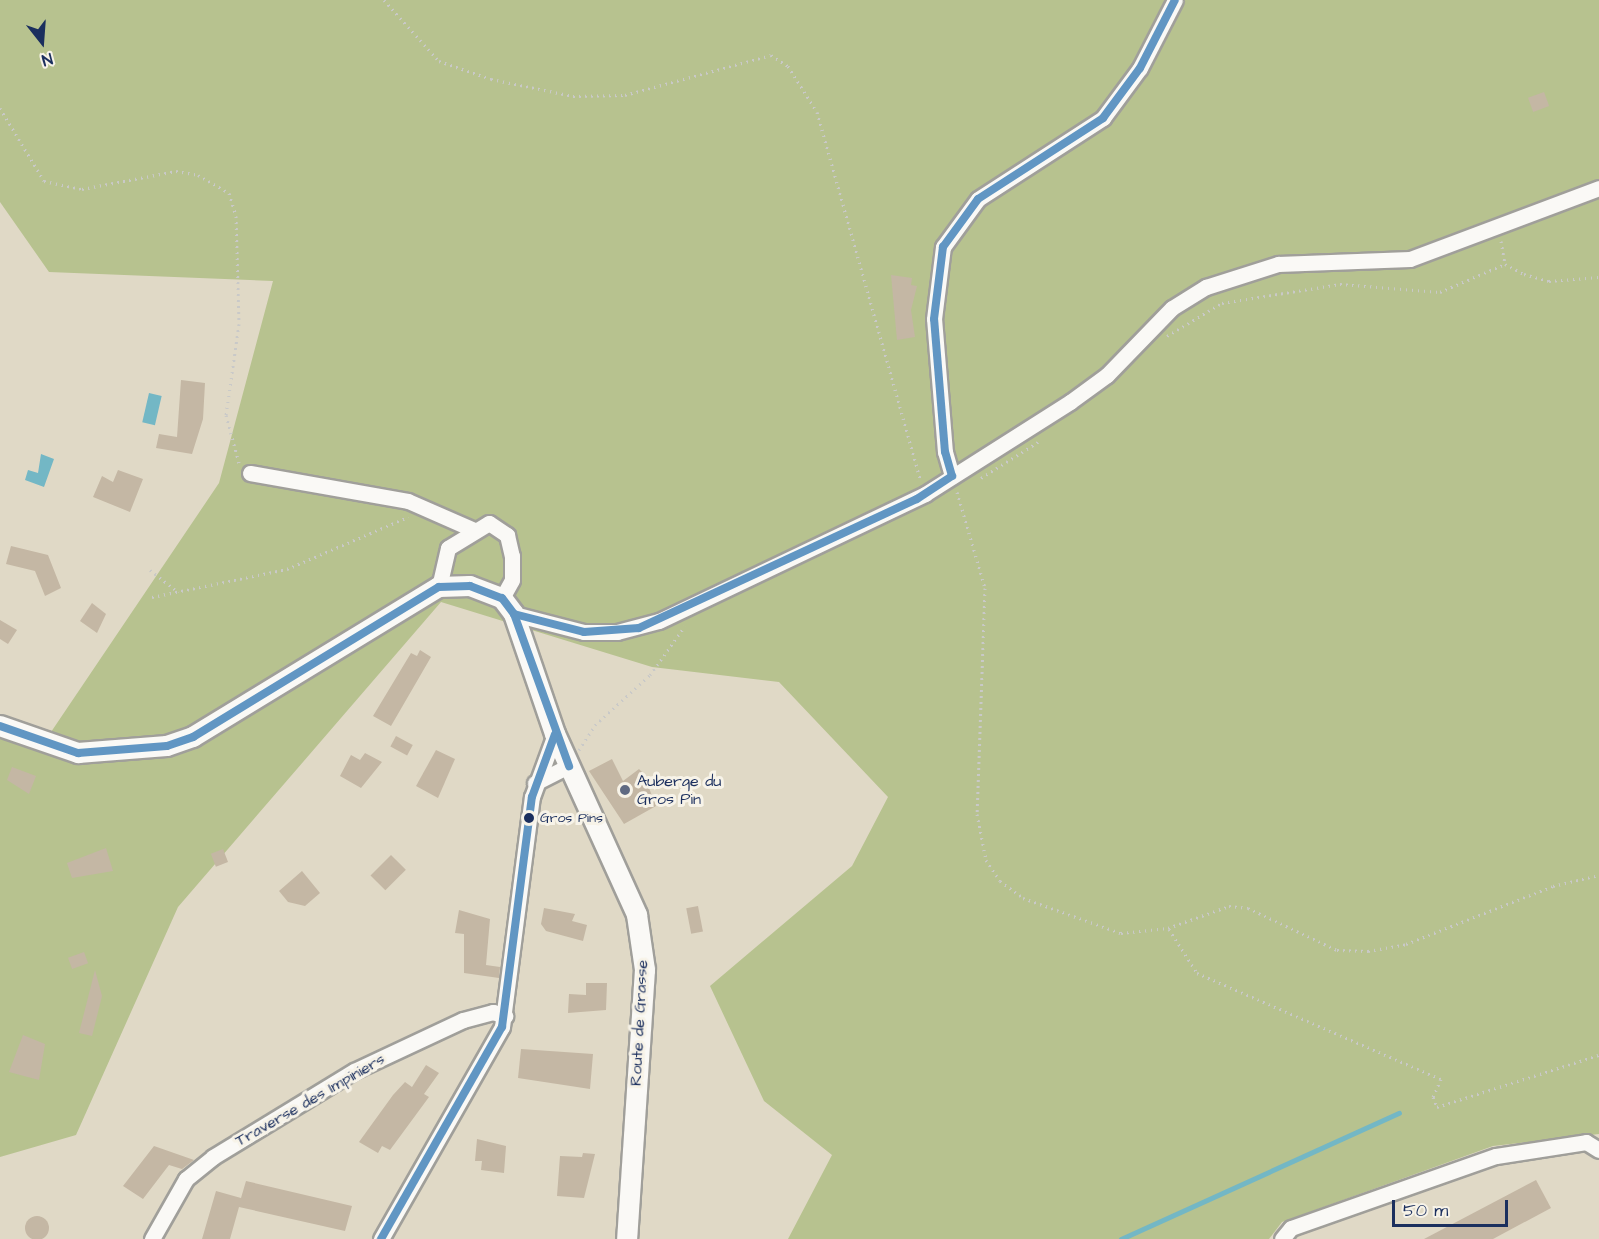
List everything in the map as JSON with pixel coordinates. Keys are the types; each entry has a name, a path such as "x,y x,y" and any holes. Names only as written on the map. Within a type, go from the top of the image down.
{"main road":[{"path":"0,726 78,753 167,746 194,737 439,587 470,586 502,598"},
{"name":"Route de Grasse","path":"502,598 514,614 555,734 637,915 645,969 627,1239"}],"street":[{"path":"954,483 945,452 934,319 943,247 978,199 1103,117 1140,68 1175,0"},
{"path":"514,614 584,632 617,632 695,604 925,494 954,483 1107,375 1172,308 1206,287 1278,264 1410,259 1599,188"},
{"path":"250,473 408,501 472,530"},
{"path":"439,587 448,548 472,530 489,523 507,535 512,580 502,598"},
{"path":"381,1239 487,1060 505,1016 535,783 555,734"},
{"path":"535,783 569,766"},
{"name":"Traverse des Impiniers","path":"152,1239 186,1179 213,1157 354,1071 463,1020 493,1012 505,1016"},
{"path":"1282,1239 1302,1224 1496,1156 1586,1142 1599,1150"}],"path":[{"path":"384,0 439,61 491,79 573,96 625,95 771,56 788,66 817,112 925,494"},
{"path":"0,108 44,181 82,189 176,171 198,175 229,193 236,216 239,324 227,431 236,457 250,473"},
{"path":"1500,227 1505,264"},
{"path":"1156,343 1222,303 1340,284 1440,292 1505,264 1549,281 1599,277"},
{"path":"976,481 1014,461 1050,433"},
{"path":"966,485 954,483 985,588 977,814 986,860 1000,881 1023,898 1067,917 1121,933 1168,928 1229,906 1248,908 1336,950 1368,951 1406,944 1553,886 1599,874"},
{"path":"152,597 287,569 426,509"},
{"path":"150,570 178,592"},
{"path":"569,766 595,725 666,656 695,604"},
{"path":"1168,928 1174,944 1197,973 1441,1079 1433,1097 1437,1107 1599,1055"}],"green space":[{"path":"0,0 1599,0 1599,1134 1493,1146 1282,1222 1269,1239 788,1239 832,1155 764,1101 710,986 852,866 888,797 779,682 652,667 441,602 178,907 76,1135 0,1157 0,738 49,735 219,483 273,281 49,272 0,202"}],"water":[{"path":"149,393 162,396 155,425 142,422"},
{"path":"41,454 54,459 44,487 25,480 28,470 38,473"}],"building":[{"path":"1544,92 1549,106 1533,112 1528,98"},
{"path":"891,275 912,278 911,285 917,286 911,310 915,337 897,340"},
{"path":"181,380 205,383 203,419 192,454 156,448 159,434 177,437"},
{"path":"118,470 143,479 130,512 93,497 102,476 113,482"},
{"path":"11,546 48,555 61,588 45,596 35,571 6,564"},
{"path":"92,603 106,614 97,633 80,621"},
{"path":"0,620 17,630 8,644 0,639"},
{"path":"420,650 431,657 391,726 373,716 411,653 417,656"},
{"path":"396,736 413,745 407,756 390,747"},
{"path":"436,750 455,759 438,798 416,786"},
{"path":"365,753 382,762 361,788 340,776 351,755 360,760"},
{"name":"Auberge du Gros Pin","path":"612,759 623,781 639,769 654,784 649,788 656,806 624,824 589,771"},
{"path":"12,767 36,776 29,794 7,780"},
{"path":"106,848 113,871 72,878 67,863"},
{"path":"223,849 228,862 216,867 211,854"},
{"path":"391,855 406,870 385,890 370,876"},
{"path":"302,871 320,893 305,906 288,902 279,891"},
{"path":"698,906 703,932 691,934 686,908"},
{"path":"544,908 575,914 572,921 587,925 583,941 546,931 541,924"},
{"path":"459,910 490,919 486,965 500,967 499,978 464,973 464,934 455,933"},
{"path":"84,952 88,963 72,969 68,958"},
{"path":"95,970 102,996 92,1036 79,1033"},
{"path":"586,983 607,983 606,1010 568,1013 569,994 586,995"},
{"path":"23,1035 45,1044 39,1080 9,1072"},
{"path":"521,1049 593,1054 590,1089 518,1078"},
{"path":"426,1065 439,1073 424,1094 429,1097 390,1150 382,1146 378,1153 359,1142 393,1095 405,1082 412,1087"},
{"path":"477,1139 506,1146 504,1173 481,1170 482,1161 475,1161"},
{"path":"154,1146 194,1160 182,1169 169,1165 143,1199 123,1186"},
{"path":"583,1153 595,1154 584,1198 557,1196 560,1156 582,1157"},
{"path":"1536,1180 1551,1208 1493,1239 1424,1239"},
{"path":"246,1181 352,1206 345,1231 239,1207 230,1239 202,1239 216,1191 241,1198"},
{"path":"37,1216 45,1220 49,1228 45,1236 37,1240 29,1236 25,1228 29,1220"}],"waterway":[{"path":"1121,1239 1399,1113"}],"transit line":[{"path":"952,476 945,452 934,319 943,247 978,199 1103,118 1140,68 1175,0"},
{"path":"514,614 584,632 639,628 917,499 952,476"},
{"path":"0,726 78,753 167,746 193,737 439,587 470,586 502,598 514,614 569,766"},
{"path":"381,1239 502,1027 532,797 555,734"}],"place":[{"name":"Auberge du Gros Pin","path":"625,790"},
{"name":"Gros Pins","path":"529,818"}]}
